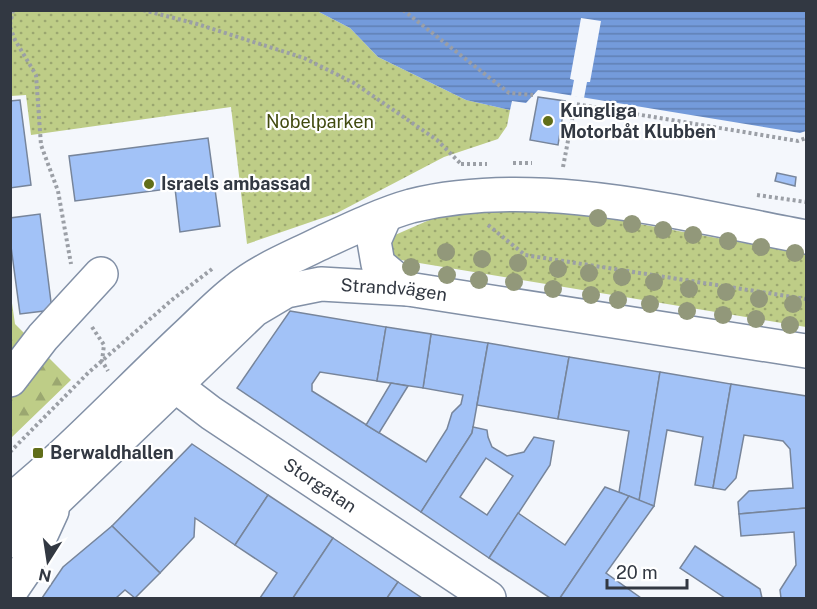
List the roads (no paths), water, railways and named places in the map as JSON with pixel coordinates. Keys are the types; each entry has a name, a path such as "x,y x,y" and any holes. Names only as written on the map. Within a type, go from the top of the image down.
{"street":[{"name":"Strandvägen","path":"10,541 57,499 236,289 272,267 346,231 411,206 465,198 537,194 641,206 807,237"},
{"path":"385,216 374,241 378,264 408,289"},
{"path":"10,380 43,337 92,284"},
{"name":"Strandvägen","path":"16,486 118,402 163,377 254,310 286,291 321,284 408,289 807,351"},
{"name":"Storgatan","path":"163,377 211,413 489,598"},
{"name":"Strandvägen","path":"10,592 25,570 57,499"}],"water":[{"path":"317,11 806,11 806,131 800,133 538,90 526,103 512,101 510,110 466,100 378,57 350,28"}],"place":[{"name":"Kungliga Motorbåt Klubben","path":"548,121"},
{"name":"Israels ambassad","path":"149,184"},
{"name":"Berwaldhallen","path":"38,453"}],"park label":[{"name":"Nobelparken","path":"320,122"}]}
